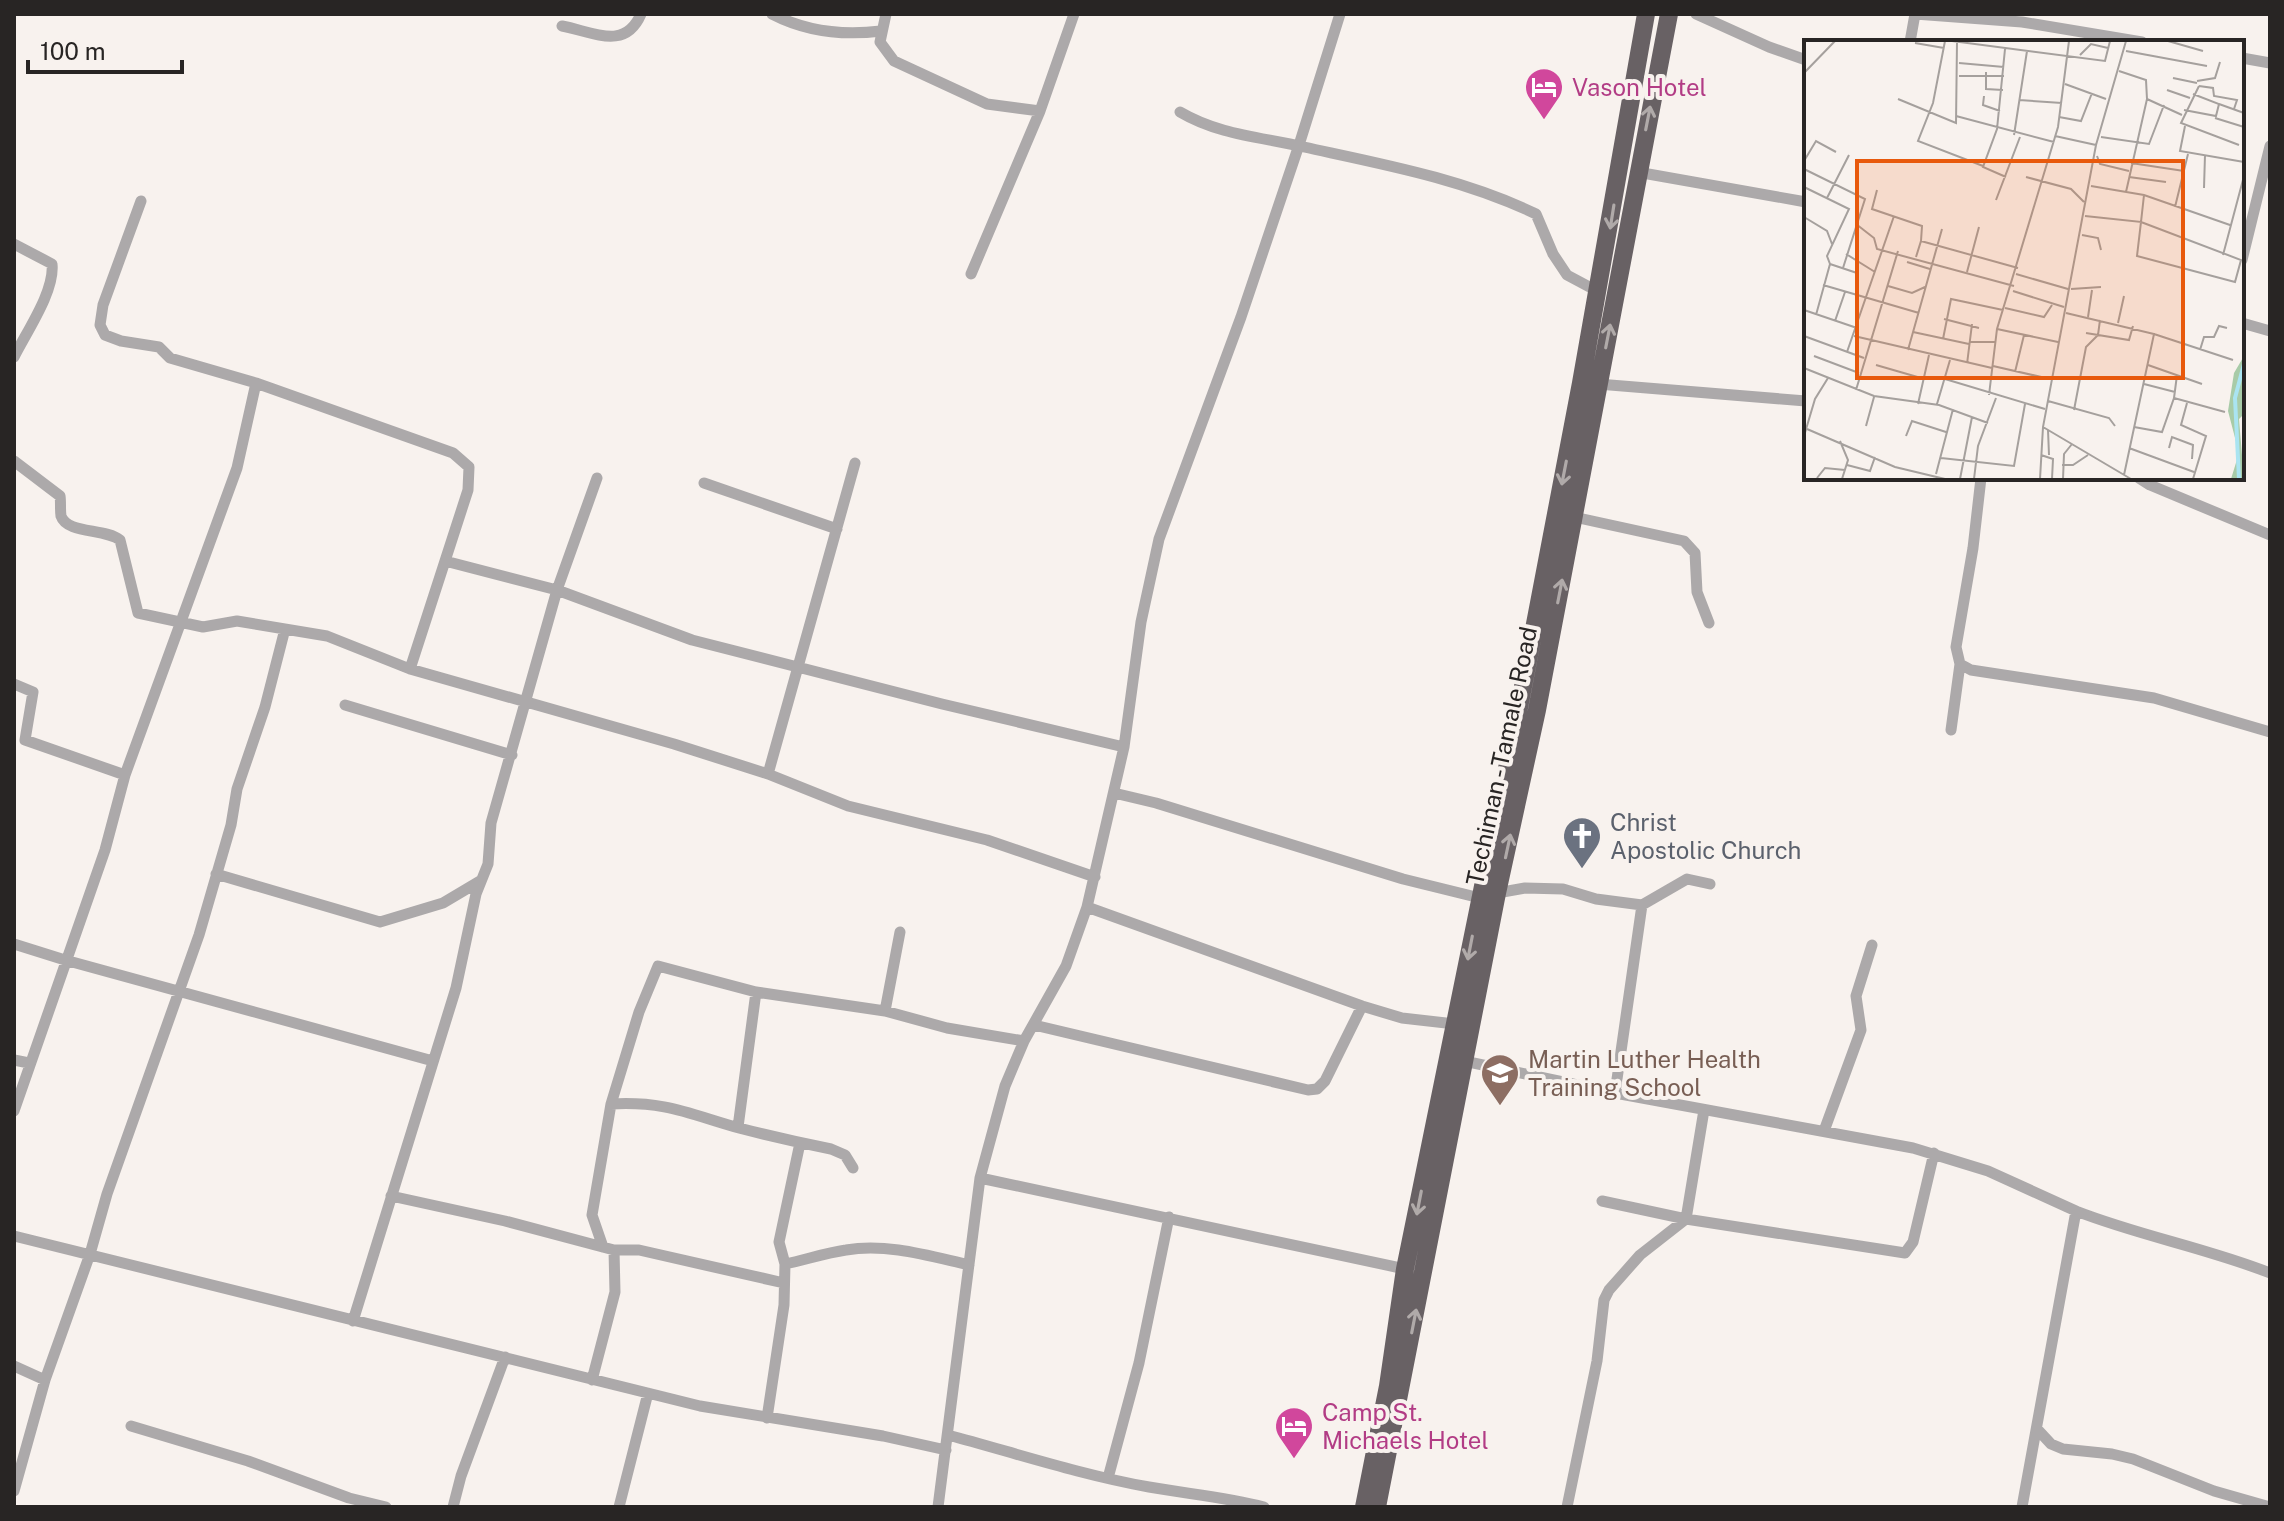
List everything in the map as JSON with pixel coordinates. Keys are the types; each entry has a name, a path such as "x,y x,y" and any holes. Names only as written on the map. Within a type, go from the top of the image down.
{"highway":[{"name":"Techiman - Tamale Road","path":"1377,1507 1464,1061 1513,739 1646,14"},
{"name":"Techiman - Tamale Road","path":"1364,1507 1388,1386 1405,1269 1455,1024 1537,710 1669,14"}],"street":[{"path":"562,26 618,37 627,34 641,14"},
{"path":"772,14 813,31 854,35 881,31"},
{"path":"886,14 880,42 894,61 987,104 1040,111"},
{"path":"971,274 1040,111 1074,14"},
{"path":"938,1507 980,1178 1005,1086 1024,1041 1066,966 1087,907 1124,747 1141,622 1159,539 1241,317 1340,14"},
{"path":"1696,14 1804,59"},
{"path":"1910,40 1915,14 2023,18 2132,40"},
{"path":"2244,58 2270,63"},
{"path":"1180,112 1203,125 1241,136 1299,145 1482,191 1524,208 1536,214 1553,254 1567,275 1597,291"},
{"path":"2244,252 2270,146"},
{"path":"1637,172 1804,202"},
{"path":"141,201 103,305 100,325 105,335 159,347 170,358 256,383 453,453 469,467 468,490 410,669"},
{"path":"14,244 52,264 53,275 49,289 14,357"},
{"path":"2244,324 2270,331"},
{"path":"14,1111 105,850 125,775 237,468 256,383"},
{"path":"1598,384 1804,401"},
{"path":"14,461 60,496 61,518 69,526 112,534 120,540 138,613 203,627 237,621 327,636 410,669 768,774 848,806 987,840 1095,877"},
{"path":"768,774 855,463"},
{"path":"353,1321 456,988 480,881 488,864 491,823 557,590 597,478"},
{"path":"1951,730 1960,664 1956,647 1981,480"},
{"path":"2144,480 2270,535"},
{"path":"704,483 837,529"},
{"path":"1574,517 1684,541 1695,553 1697,592 1709,623"},
{"path":"445,561 557,590 692,640 1124,747"},
{"path":"14,1488 45,1380 90,1254 107,1194 199,935 231,825 239,781 265,707 285,629"},
{"path":"1960,664 1971,670 2154,698 2270,732"},
{"path":"14,684 33,692 25,740 125,775"},
{"path":"345,705 512,755"},
{"path":"1114,793 1403,879 1488,896 1525,888 1563,889 1596,899 1642,905 1687,879 1710,884"},
{"path":"216,874 380,922 443,903 480,881"},
{"path":"1615,1093 1642,905"},
{"path":"1087,907 1362,1006 1402,1018 1455,1024"},
{"path":"885,1011 900,932"},
{"path":"14,944 433,1061"},
{"path":"1824,1131 1861,1030 1862,1020 1856,996 1872,945"},
{"path":"592,1380 615,1292 608,1248 592,1215 611,1104 639,1012 658,966 756,992 885,1011 947,1028 1024,1041"},
{"path":"738,1127 756,992"},
{"path":"1034,1025 1308,1090 1317,1089 1325,1081 1362,1006"},
{"path":"14,1060 29,1063"},
{"path":"1464,1061 1934,1153 1988,1171 2124,1230 2210,1252 2270,1273"},
{"path":"611,1104 644,1102 675,1107 738,1127 831,1149 845,1155 853,1168"},
{"path":"1567,1507 1597,1361 1604,1300 1640,1255 1686,1219 1704,1110"},
{"path":"767,1418 784,1305 785,1264 779,1242 800,1143"},
{"path":"1602,1201 1686,1219 1905,1253 1913,1242 1934,1153"},
{"path":"980,1178 1405,1269"},
{"path":"391,1196 608,1248 639,1250 784,1283"},
{"path":"2022,1507 2076,1211"},
{"path":"1108,1478 1139,1363 1169,1217"},
{"path":"14,1236 648,1393 946,1450"},
{"path":"785,1264 845,1250 871,1248 911,1251 969,1265"},
{"path":"453,1507 461,1476 505,1357"},
{"path":"14,1366 45,1380"},
{"path":"619,1507 648,1393"},
{"path":"131,1426 248,1461 349,1498 386,1507"},
{"path":"2038,1430 2051,1444 2063,1449 2133,1459 2244,1503 2270,1507"},
{"path":"948,1435 1108,1478 1152,1488 1230,1498 1264,1507"}],"place":[{"name":"Vason Hotel","path":"1544,121"},
{"name":"Christ Apostolic Church","path":"1582,870"},
{"name":"Martin Luther Health Training School","path":"1500,1107"},
{"name":"Camp St. Michaels Hotel","path":"1294,1460"}]}
